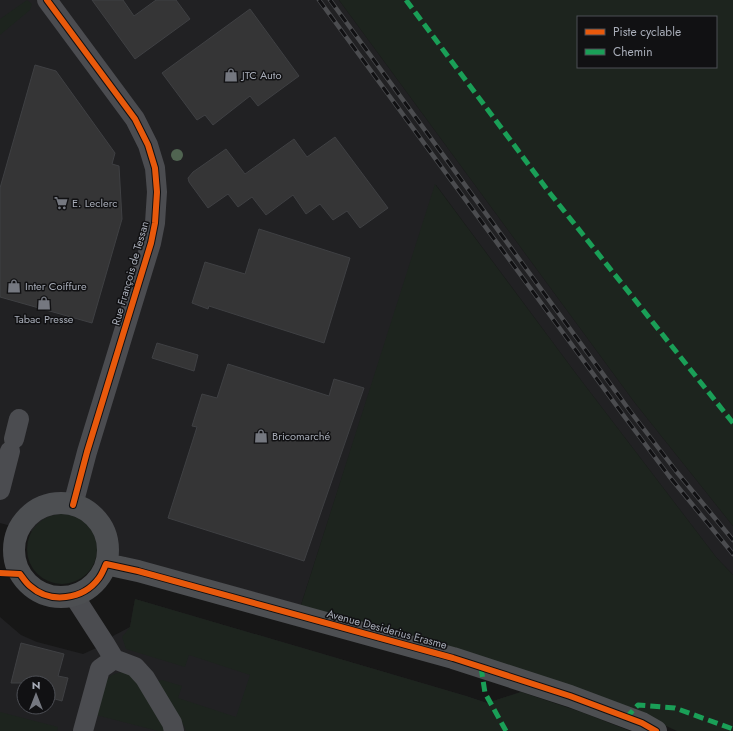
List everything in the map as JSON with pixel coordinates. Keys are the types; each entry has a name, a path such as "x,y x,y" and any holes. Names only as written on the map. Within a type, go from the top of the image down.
{"main road":[{"path":"59,503 73,505 87,511 98,521 106,534 108,549 106,564 99,578 88,589 74,596 59,598 43,594 30,586 20,574 15,562 13,548 8,533 32,512 45,506 59,503"},
{"name":"Avenue Desiderius Erasme","path":"106,564 138,571 453,658 570,696 642,723 656,731"}],"street":[{"name":"Rue François de Tessan","path":"47,0 140,126 152,155 157,192 155,223 151,243 86,452 73,505"},
{"path":"0,490 19,419"},
{"path":"74,596 114,659 135,667 145,678 172,722 174,731"},
{"path":"83,731 100,669 114,659"}],"shaded area":[{"path":"0,0 339,0 635,403 733,526 733,575 716,557 574,371 436,185 301,605 0,523"},
{"path":"27,0 32,4 30,10 0,35 0,19"},
{"path":"339,0 733,0 733,526 635,403"},
{"path":"435,184 574,371 716,557 733,575 733,731 677,731 622,706 301,605"},
{"path":"62,514 81,520 91,530 97,549 91,568 81,578 62,584 43,578 33,568 27,549 33,530 43,520"},
{"path":"135,599 487,703 521,692 476,731 0,731 0,617 21,635 37,642 83,654 105,644 113,636 130,627"},
{"path":"135,599 487,703 521,692 584,713 630,731 186,731 166,699 158,681 162,680 182,686 178,698 236,717 250,675 189,655 185,667 126,649 122,637 130,627"},
{"path":"127,672 134,675 170,731 158,731 96,715 107,680 113,674"},
{"path":"0,712 58,727 57,731 0,731"}],"building":[{"path":"92,0 123,0 134,16 156,0 176,0 190,19 135,59"},
{"path":"250,9 299,76 258,106 250,96 213,125 205,115 197,120 162,73"},
{"name":"E. Leclerc","path":"35,65 56,71 115,153 112,164 119,166 122,219 92,323 0,297 0,188"},
{"path":"335,137 388,208 360,228 347,211 333,220 320,204 306,214 293,195 266,215 252,197 238,207 228,194 208,208 189,182 188,178 193,172 226,149 245,174 294,139 307,157"},
{"path":"259,229 350,258 324,343 209,306 208,309 192,303 205,262 245,274"},
{"path":"157,343 198,355 194,371 152,358"},
{"path":"228,364 329,396 334,379 364,388 304,561 168,518 197,427 192,426 202,394 217,398"},
{"path":"21,643 64,654 58,676 68,678 62,701 56,699 56,675 16,675 16,683 11,683"}],"railway":[{"path":"319,0 624,416 669,476 733,554"},
{"path":"330,0 630,411 676,471 733,540"}],"marked path":[{"path":"406,0 549,192 733,423"},
{"path":"481,667 485,693 506,731"},
{"path":"626,718 638,705 675,708 733,729"}],"cycle path":[{"path":"47,0 135,119 148,145 155,168 157,192 155,223 151,243 87,452 73,505"},
{"path":"0,573 20,574 29,585 38,592 56,597 66,597 84,591 92,585 99,578 106,564 138,571 453,658 570,696 642,723 656,731"}],"place":[{"name":"JTC Auto","path":"231,75"},
{"name":"E. Leclerc","path":"61,203"},
{"name":"Inter Coiffure","path":"14,286"},
{"name":"Tabac Presse","path":"44,303"},
{"name":"Bricomarché","path":"261,436"}]}
